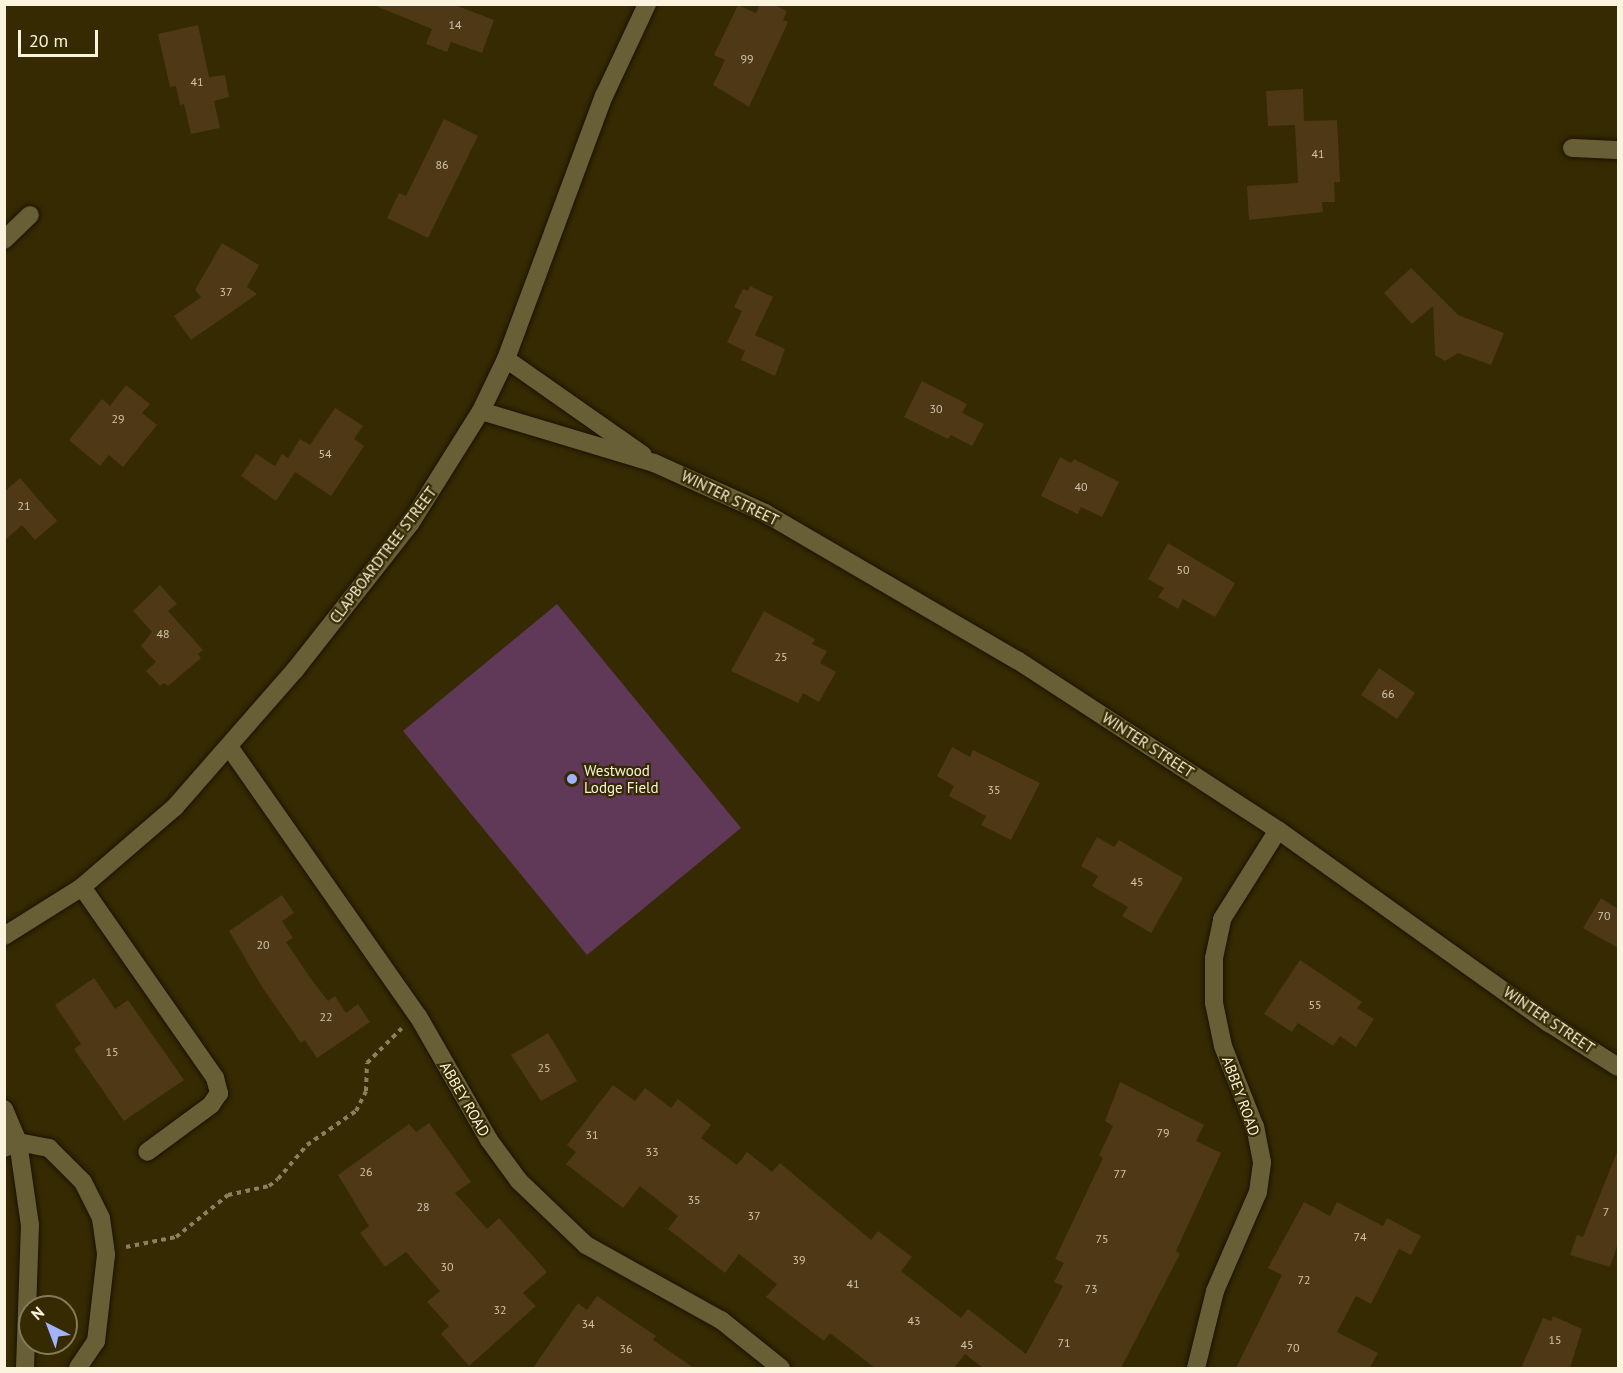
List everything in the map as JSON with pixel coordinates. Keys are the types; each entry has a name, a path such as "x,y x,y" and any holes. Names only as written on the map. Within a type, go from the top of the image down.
{"street":[{"name":"CLAPBOARDTREE STREET","path":"4,936 82,887 175,807 230,748 410,524 481,411 506,359 604,96 647,4"},
{"path":"1572,148 1618,150"},
{"path":"4,240 30,215"},
{"name":"WINTER STREET","path":"506,359 654,463"},
{"name":"WINTER STREET","path":"481,411 654,463 765,513 1017,660 1278,830 1549,1023 1618,1067"},
{"name":"ABBEY ROAD","path":"230,748 418,1016 489,1140 519,1181 550,1214 586,1245 721,1320 781,1368"},
{"name":"ABBEY ROAD","path":"1196,1368 1215,1291 1258,1192 1262,1162 1255,1127 1223,1046 1214,1003 1214,958 1222,919 1278,830"},
{"path":"82,887 215,1078 219,1092 211,1106 147,1152"},
{"path":"4,1109 30,1225 25,1368"},
{"path":"11,1145 49,1148 82,1182 101,1218 106,1255 96,1341 78,1368"}],"path":[{"path":"106,1255 141,1242 176,1237 228,1195 269,1186 307,1145 357,1111 363,1102 367,1063 372,1054 418,1016"}],"shaded area":[{"name":"Westwood Lodge Field","path":"557,604 741,828 587,955 403,731"}],"building":[{"path":"371,4 452,4 494,20 482,53 451,42 447,52 426,44 432,29"},
{"path":"760,4 773,4 787,11 783,20 788,22 749,107 713,85 725,60 714,55 738,5 756,13"},
{"path":"198,25 209,77 225,75 229,97 214,101 220,128 191,134 184,104 180,105 176,86 170,87 158,34"},
{"path":"1303,89 1304,121 1337,120 1340,182 1334,182 1335,202 1322,202 1323,212 1249,220 1247,186 1298,183 1295,125 1268,126 1266,91"},
{"path":"444,119 478,136 428,238 387,218 399,193 406,196"},
{"path":"222,243 259,265 247,287 257,294 191,340 174,316 201,297 195,290"},
{"path":"1411,268 1458,315 1504,333 1491,365 1458,353 1445,361 1435,355 1433,306 1412,324 1384,293"},
{"path":"750,286 773,297 755,335 785,349 775,376 741,360 745,351 727,342 742,311 734,307 743,289 748,291"},
{"path":"922,381 967,404 962,413 984,424 972,446 951,435 948,439 904,417"},
{"path":"126,385 150,404 142,413 157,425 123,467 109,455 100,466 69,440 102,399 110,406"},
{"path":"335,408 363,426 354,439 364,446 331,496 295,472 276,501 241,476 256,454 275,466 282,454 288,458 300,439 310,445"},
{"path":"1060,457 1071,463 1074,459 1119,482 1102,517 1081,507 1078,514 1041,496"},
{"path":"20,478 57,521 35,540 22,525 4,541 4,492"},
{"path":"1168,543 1235,583 1215,617 1183,599 1178,609 1158,597 1164,588 1148,579"},
{"path":"160,585 177,604 168,611 203,650 198,654 201,658 168,686 164,683 160,686 146,671 156,662 141,646 152,632 133,611"},
{"path":"764,611 815,639 812,644 827,651 820,663 836,672 819,702 803,693 798,703 731,671"},
{"path":"1379,668 1415,693 1397,719 1361,695"},
{"path":"952,747 970,757 973,750 1040,783 1011,840 981,825 986,816 949,796 954,786 937,776"},
{"path":"1097,837 1114,847 1119,840 1183,878 1151,933 1122,916 1128,907 1092,886 1098,876 1081,866"},
{"path":"282,895 294,913 282,921 293,938 286,942 311,979 328,1001 335,996 346,1013 358,1004 370,1022 317,1058 305,1040 301,1043 264,990 229,931"},
{"path":"1601,898 1618,909 1618,948 1583,928"},
{"path":"1300,960 1362,1002 1357,1008 1374,1019 1356,1047 1340,1036 1333,1046 1298,1023 1292,1032 1264,1014"},
{"path":"94,978 115,1009 128,1000 184,1080 124,1121 74,1049 81,1044 55,1005"},
{"path":"548,1033 577,1081 541,1101 511,1055"},
{"path":"1120,1082 1204,1125 1196,1141 1221,1153 1176,1251 1180,1254 1121,1368 983,1368 965,1354 954,1368 875,1368 830,1333 824,1341 766,1297 777,1284 739,1254 725,1273 668,1229 678,1216 640,1186 623,1208 566,1164 576,1152 567,1145 613,1085 635,1101 645,1088 671,1108 678,1099 711,1125 701,1138 737,1165 747,1152 772,1172 780,1163 871,1240 878,1231 912,1257 901,1271 961,1318 968,1309 1026,1354 1063,1286 1054,1282 1064,1263 1055,1259 1103,1158 1099,1155 1113,1126 1105,1121"},
{"path":"429,1123 471,1182 455,1193 487,1229 499,1218 547,1272 523,1293 536,1306 469,1366 441,1334 449,1326 427,1302 440,1291 406,1252 385,1267 360,1233 369,1226 338,1175 409,1124 416,1132"},
{"path":"1617,1152 1618,1243 1610,1267 1570,1255 1577,1235 1583,1237"},
{"path":"1304,1202 1330,1216 1337,1202 1383,1226 1387,1218 1421,1236 1411,1255 1399,1249 1371,1304 1356,1296 1337,1332 1378,1353 1370,1368 1236,1368 1282,1275 1268,1268"},
{"path":"597,1296 656,1336 653,1340 694,1368 533,1368 578,1303 587,1310"},
{"path":"1553,1316 1582,1329 1570,1368 1521,1368 1543,1318 1551,1321"}],"place":[{"name":"Westwood Lodge Field","path":"572,779"}]}
